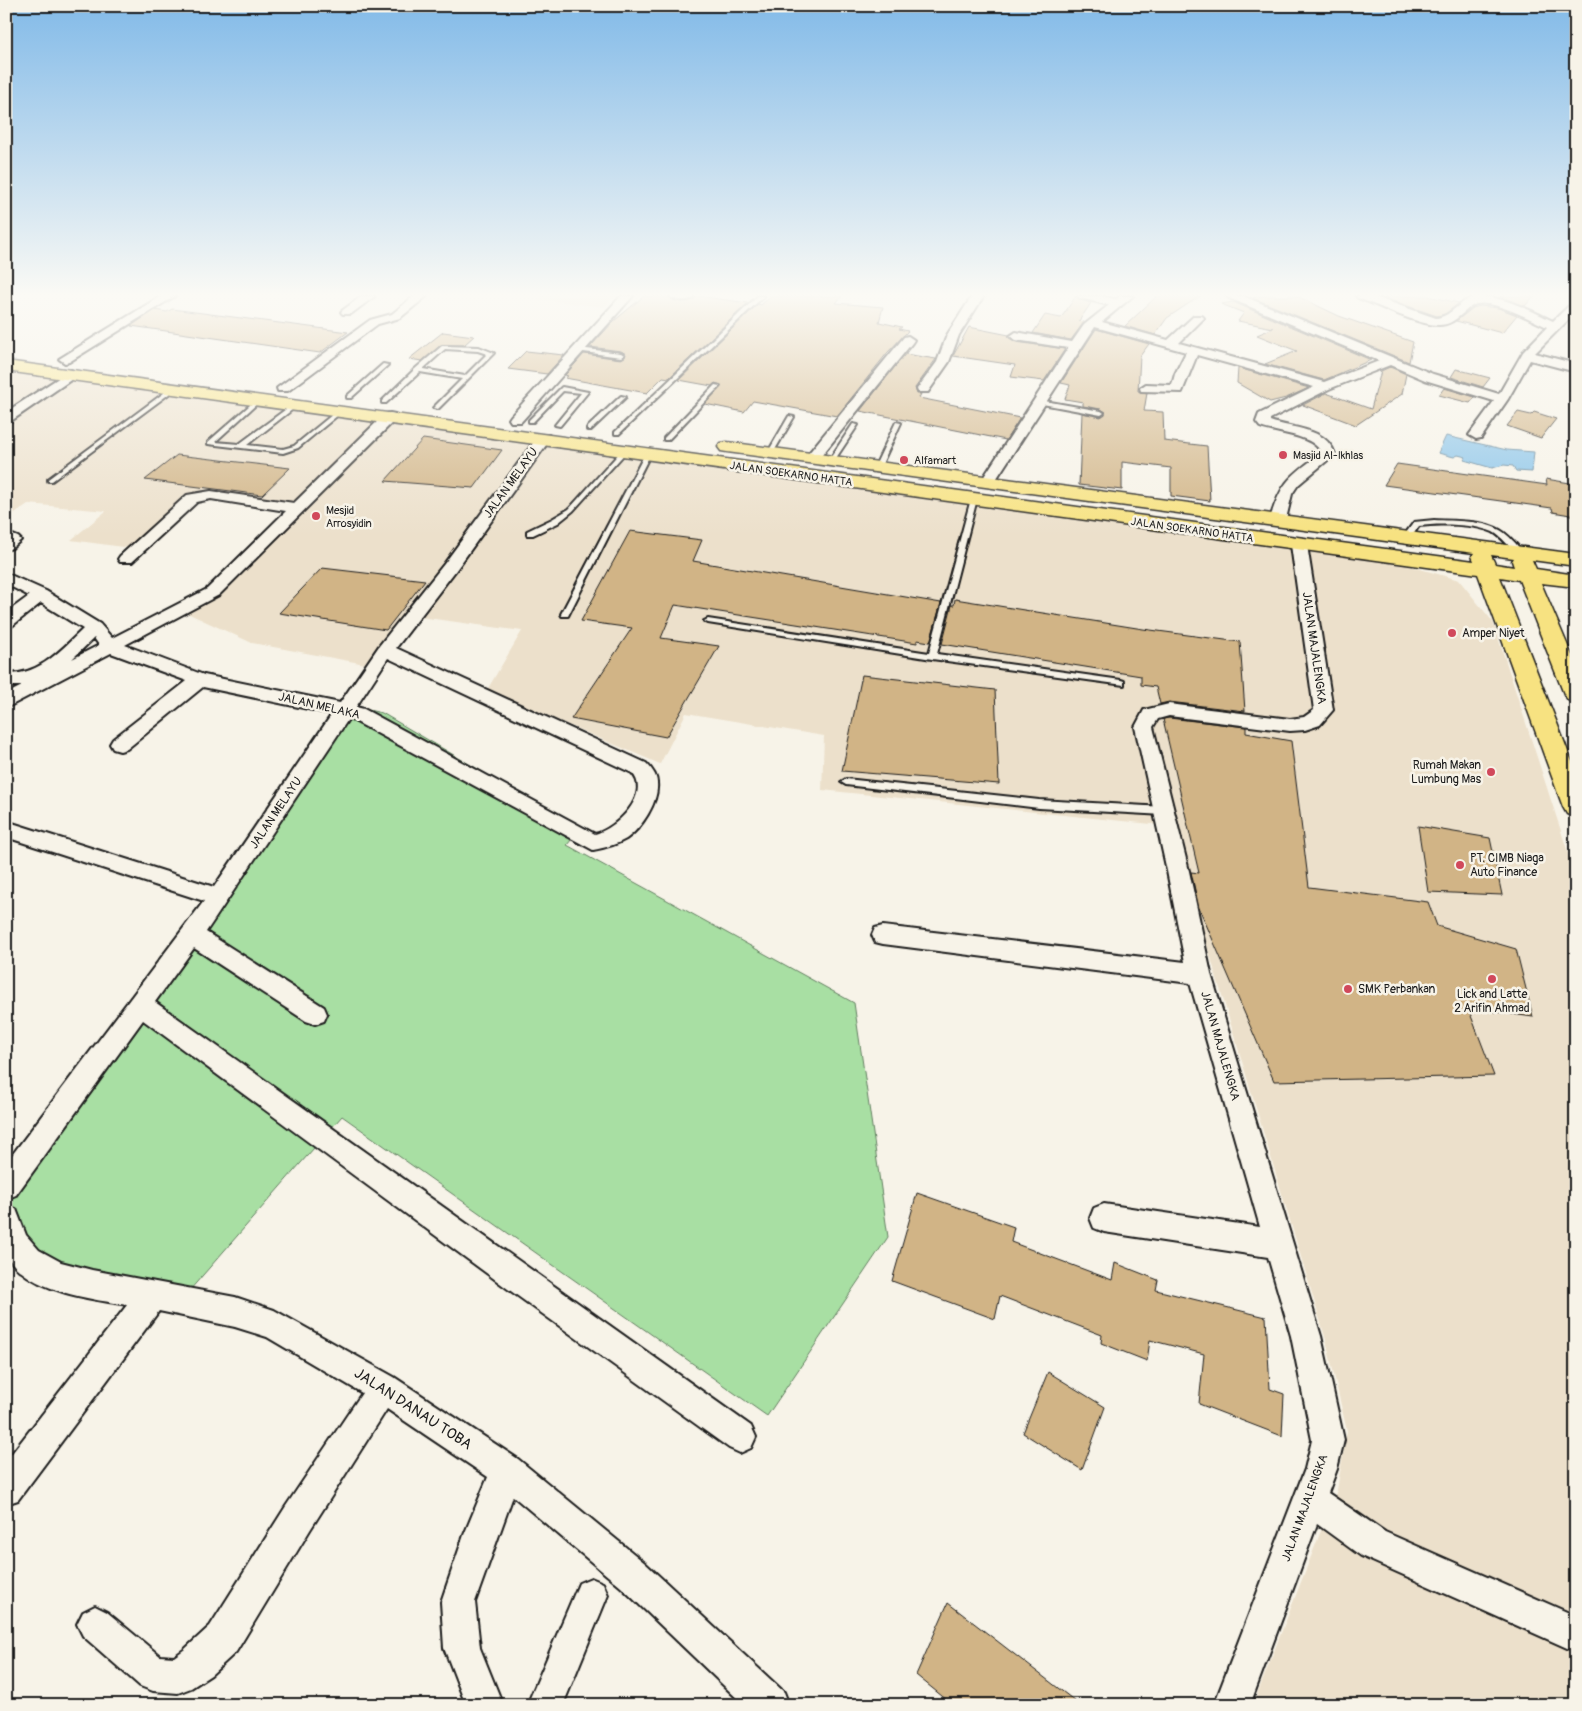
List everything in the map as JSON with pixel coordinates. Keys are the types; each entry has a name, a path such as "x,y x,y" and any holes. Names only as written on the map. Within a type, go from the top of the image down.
{"main road":[{"name":"JALAN SOEKARNO HATTA","path":"113,376 174,388 295,405 344,404"},
{"name":"JALAN SOEKARNO HATTA","path":"173,376 283,388 344,404 551,431 625,450 1299,545 1576,581"},
{"path":"207,393 223,380"},
{"name":"JALAN SOEKARNO HATTA","path":"387,410 436,408 524,420 551,431 589,429 694,443"},
{"name":"JALAN SOEKARNO HATTA","path":"714,445 1576,560"},
{"path":"1479,547 1576,807"},
{"path":"1519,552 1576,694"}],"street":[{"path":"6,418 57,376"},
{"path":"283,388 300,376"},
{"path":"524,420 558,376"},
{"path":"813,458 879,376"},
{"path":"923,389 933,376"},
{"path":"988,481 1057,376"},
{"path":"1146,388 1177,389 1181,376"},
{"path":"1288,376 1325,386"},
{"path":"1278,520 1285,494 1293,482 1328,454 1328,448 1324,442 1316,438 1270,427 1262,420 1325,386 1351,376"},
{"path":"1428,376 1502,399"},
{"path":"1476,435 1502,399 1515,376"},
{"path":"6,702 213,592 297,508 387,410"},
{"name":"JALAN MELAYU","path":"6,1186 219,897 385,650 450,567 551,431"},
{"path":"126,559 192,498 211,495 297,508"},
{"name":"JALAN MAJALENGKA","path":"1232,1705 1321,1469 1328,1440 1306,1336 1199,974 1144,727 1151,714 1169,710 1290,725 1307,724 1319,717 1324,710 1299,545"},
{"path":"6,578 40,595 94,628 110,646"},
{"path":"6,622 40,595"},
{"path":"6,680 26,680 45,672 94,628"},
{"name":"JALAN MELAKA","path":"110,646 200,680 344,709 366,717 593,842 607,840 624,831 642,808 647,792 647,779 640,768 385,650"},
{"path":"120,744 200,680"},
{"path":"6,829 219,897"},
{"path":"883,934 1199,974"},
{"path":"192,935 315,1014"},
{"path":"141,1004 518,1279 740,1437"},
{"path":"1104,1218 1278,1244"},
{"name":"JALAN DANAU TOBA","path":"6,1219 16,1245 29,1260 56,1275 92,1285 235,1312 274,1325 383,1388 507,1470 633,1575 771,1705"},
{"path":"6,1488 153,1295"},
{"path":"95,1624 153,1673 178,1674 198,1662 224,1640 298,1518 383,1388"},
{"path":"485,1705 462,1648 458,1602 481,1534 507,1470"},
{"path":"1309,1499 1372,1544 1576,1634"},
{"path":"545,1705 591,1595"}],"lane":[{"path":"258,400 209,441 212,444 275,452 291,448 374,376"},
{"path":"387,410 413,376"},
{"path":"454,376 467,378"},
{"path":"617,433 677,376"},
{"path":"436,408 467,378"},
{"path":"666,439 717,386"},
{"path":"50,480 174,388"},
{"path":"524,420 562,390 585,392 551,431"},
{"path":"589,429 623,397"},
{"path":"1040,402 1100,413"},
{"path":"240,447 295,405"},
{"path":"771,452 791,417"},
{"path":"878,466 898,423"},
{"path":"832,460 855,425"},
{"path":"530,533 555,521 571,510 625,450"},
{"path":"566,614 648,453"},
{"path":"932,656 974,499"},
{"path":"1407,537 1417,524 1427,522 1487,528 1507,539 1519,552"},
{"path":"708,621 932,656 1121,682"},
{"path":"846,782 1039,804 1164,810"}],"shaded area":[{"path":"6,376 34,376 1381,558 1459,580 1493,622 1576,877 1576,1705 1253,1705 1337,1490 1347,1431 1326,1340 1171,826 822,790 824,736 686,713 660,764 487,690 522,631 413,616 376,666 252,643 183,611 301,505 201,491 138,549 71,540 106,511 28,504 6,519"}],"green space":[{"path":"350,706 382,713 580,829 567,845 854,1003 888,1237 767,1416 342,1116 189,1291 87,1274 35,1256 8,1197"}],"water":[{"path":"1446,436 1507,450 1534,452 1532,472 1516,471 1513,466 1504,465 1492,468 1464,460 1466,457 1458,455 1454,457 1438,453"}],"building":[{"path":"568,376 671,376 669,378 663,377 647,393 565,378"},
{"path":"683,376 869,376 837,416 753,401 744,412 705,404 721,385 715,383 712,386 679,380"},
{"path":"888,376 924,376 915,388 917,394 921,394 919,398 1020,418 1006,440 860,411"},
{"path":"1011,376 1047,376 1044,381"},
{"path":"1066,376 1139,376 1138,391 1147,393 1144,411 1163,412 1164,441 1207,446 1210,501 1171,496 1171,468 1122,462 1122,490 1079,485 1082,413 1101,417 1106,412 1101,409 1083,406 1083,402 1065,399 1070,385 1061,383"},
{"path":"1237,376 1266,376 1309,388 1286,398 1270,402 1237,383"},
{"path":"1309,376 1334,376 1324,380"},
{"path":"1380,376 1406,376 1402,394 1356,425 1303,405 1326,393 1371,409"},
{"path":"1482,376 1490,378 1483,387 1451,377"},
{"path":"1444,388 1475,397 1470,403 1439,395"},
{"path":"1518,412 1531,415 1534,412 1556,419 1541,438 1507,426"},
{"path":"423,439 502,450 474,488 385,481"},
{"path":"177,455 290,468 262,495 145,480"},
{"path":"1397,464 1547,485 1546,479 1576,484 1576,516 1553,512 1552,508 1384,485"},
{"path":"630,531 702,540 693,561 941,603 930,642 917,640 917,643 675,605 661,638 719,646 666,737 571,719 632,628 581,621"},
{"path":"322,568 425,580 386,630 279,613"},
{"path":"955,599 1143,629 1240,642 1245,711 1169,702 1160,704 1156,687 1141,685 1141,676 942,644"},
{"path":"862,675 995,690 999,784 842,771"},
{"name":"SMK Perbankan","path":"1169,718 1246,727 1246,733 1291,741 1309,887 1428,902 1437,926 1516,949 1533,1017 1468,1008 1494,1076 1274,1081 1199,908 1191,872 1199,873 1163,719"},
{"name":"PT. CIMB Niaga Auto Finance","path":"1418,826 1490,838 1502,895 1428,892"},
{"path":"917,1193 1014,1227 1011,1242 1112,1280 1115,1263 1158,1280 1156,1290 1266,1317 1270,1389 1284,1394 1282,1436 1199,1404 1204,1354 1150,1340 1147,1361 1101,1343 1102,1335 1000,1296 995,1319 892,1281"},
{"path":"1048,1372 1105,1407 1082,1470 1023,1433"},
{"path":"948,1603 1080,1705 953,1705 916,1675"}],"place":[{"name":"Masjid Al-Ikhlas","path":"1283,455"},
{"name":"Alfamart","path":"904,460"},
{"name":"Mesjid Arrosyidin","path":"316,516"},
{"name":"Amper Niyet","path":"1452,633"},
{"name":"Rumah Makan Lumbung Mas","path":"1491,772"},
{"name":"PT. CIMB Niaga Auto Finance","path":"1460,865"},
{"name":"Lick and Latte 2 Arifin Ahmad","path":"1492,979"},
{"name":"SMK Perbankan","path":"1348,989"}]}
